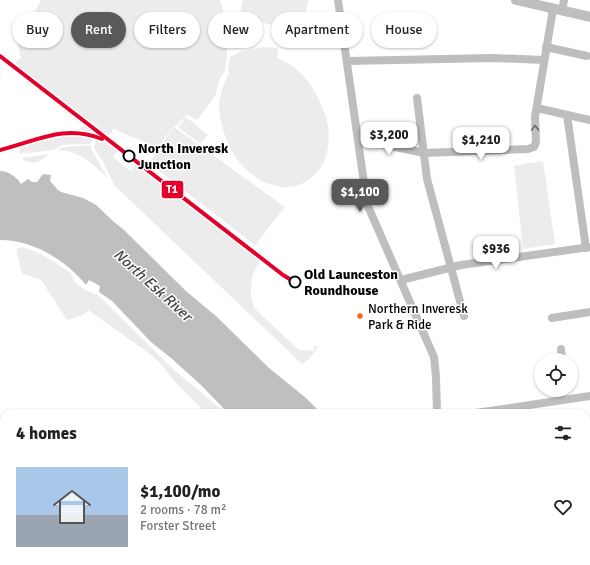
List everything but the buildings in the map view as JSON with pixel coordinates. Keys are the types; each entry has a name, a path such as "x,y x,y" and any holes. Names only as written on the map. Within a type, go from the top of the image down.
{"main road":[{"path":"516,0 590,17"}],"street":[{"path":"338,0 367,204 434,357 436,377 436,409"},
{"path":"358,138 424,153 528,149 534,147 536,142 535,126 537,108 546,47 558,10 564,0"},
{"path":"546,47 587,56"},
{"path":"347,61 494,58 544,60"},
{"path":"417,98 427,179 464,316"},
{"path":"537,108 590,120"},
{"path":"401,280 451,268 588,247 567,115"},
{"path":"552,318 590,312"},
{"path":"561,349 561,353"},
{"path":"502,409 590,396"}],"shaded area":[{"path":"41,0 220,0 223,12 208,12 208,48 227,48 225,71 220,78 215,96 197,120 187,115 174,126 157,148 114,129 108,137 15,64 19,59 21,59 19,48 63,48 63,12 35,12"},
{"path":"243,0 308,0 306,12 271,12 271,25 263,23 263,12 240,12"},
{"path":"263,47 278,48 277,58 294,68 313,88 325,114 329,131 329,142 324,162 314,175 298,185 288,187 278,186 258,178 241,164 226,138 219,111 220,96 229,73 228,69 230,57 239,52"},
{"path":"186,117 208,135 200,144 178,127"},
{"path":"84,124 96,133 95,136 78,132"},
{"path":"174,127 285,207 255,245 149,163"},
{"path":"67,134 94,137 90,144 62,145 53,150 38,152 37,150 36,152 30,153 29,151 28,153 24,152 20,154 19,146"},
{"path":"98,134 118,150 113,157 131,171 136,164 260,260 253,274 251,285 251,296 254,308 299,350 314,351 314,346 319,346 309,359 302,364 115,186 94,148"},
{"path":"91,145 92,151 108,178 79,155 72,152 57,150 64,147"},
{"path":"49,154 43,160 32,163 21,158 36,156 36,158 37,156"},
{"path":"543,161 555,244 523,249 514,166"},
{"path":"23,247 41,254 71,273 75,283 99,296 175,371 221,409 202,409 175,382 153,356 88,310 85,314 67,320 41,280 22,273 16,249"}],"water":[{"name":"North Esk River","path":"0,171 12,175 21,184 28,179 32,182 37,182 43,174 51,175 50,181 61,192 83,198 96,205 124,230 187,292 216,316 269,368 306,398 317,409 224,409 201,385 151,342 112,301 99,292 100,286 89,280 86,285 69,267 48,253 25,244 0,240"}],"transit line":[{"name":"T1","path":"0,56 283,275 298,284"},
{"name":"T1","path":"0,150 63,134 75,133 102,139"}],"place":[{"name":"North Inveresk Junction","path":"129,156"},
{"name":"Old Launceston Roundhouse","path":"295,282"},
{"name":"Northern Inveresk Park & Ride","path":"360,316"}]}
